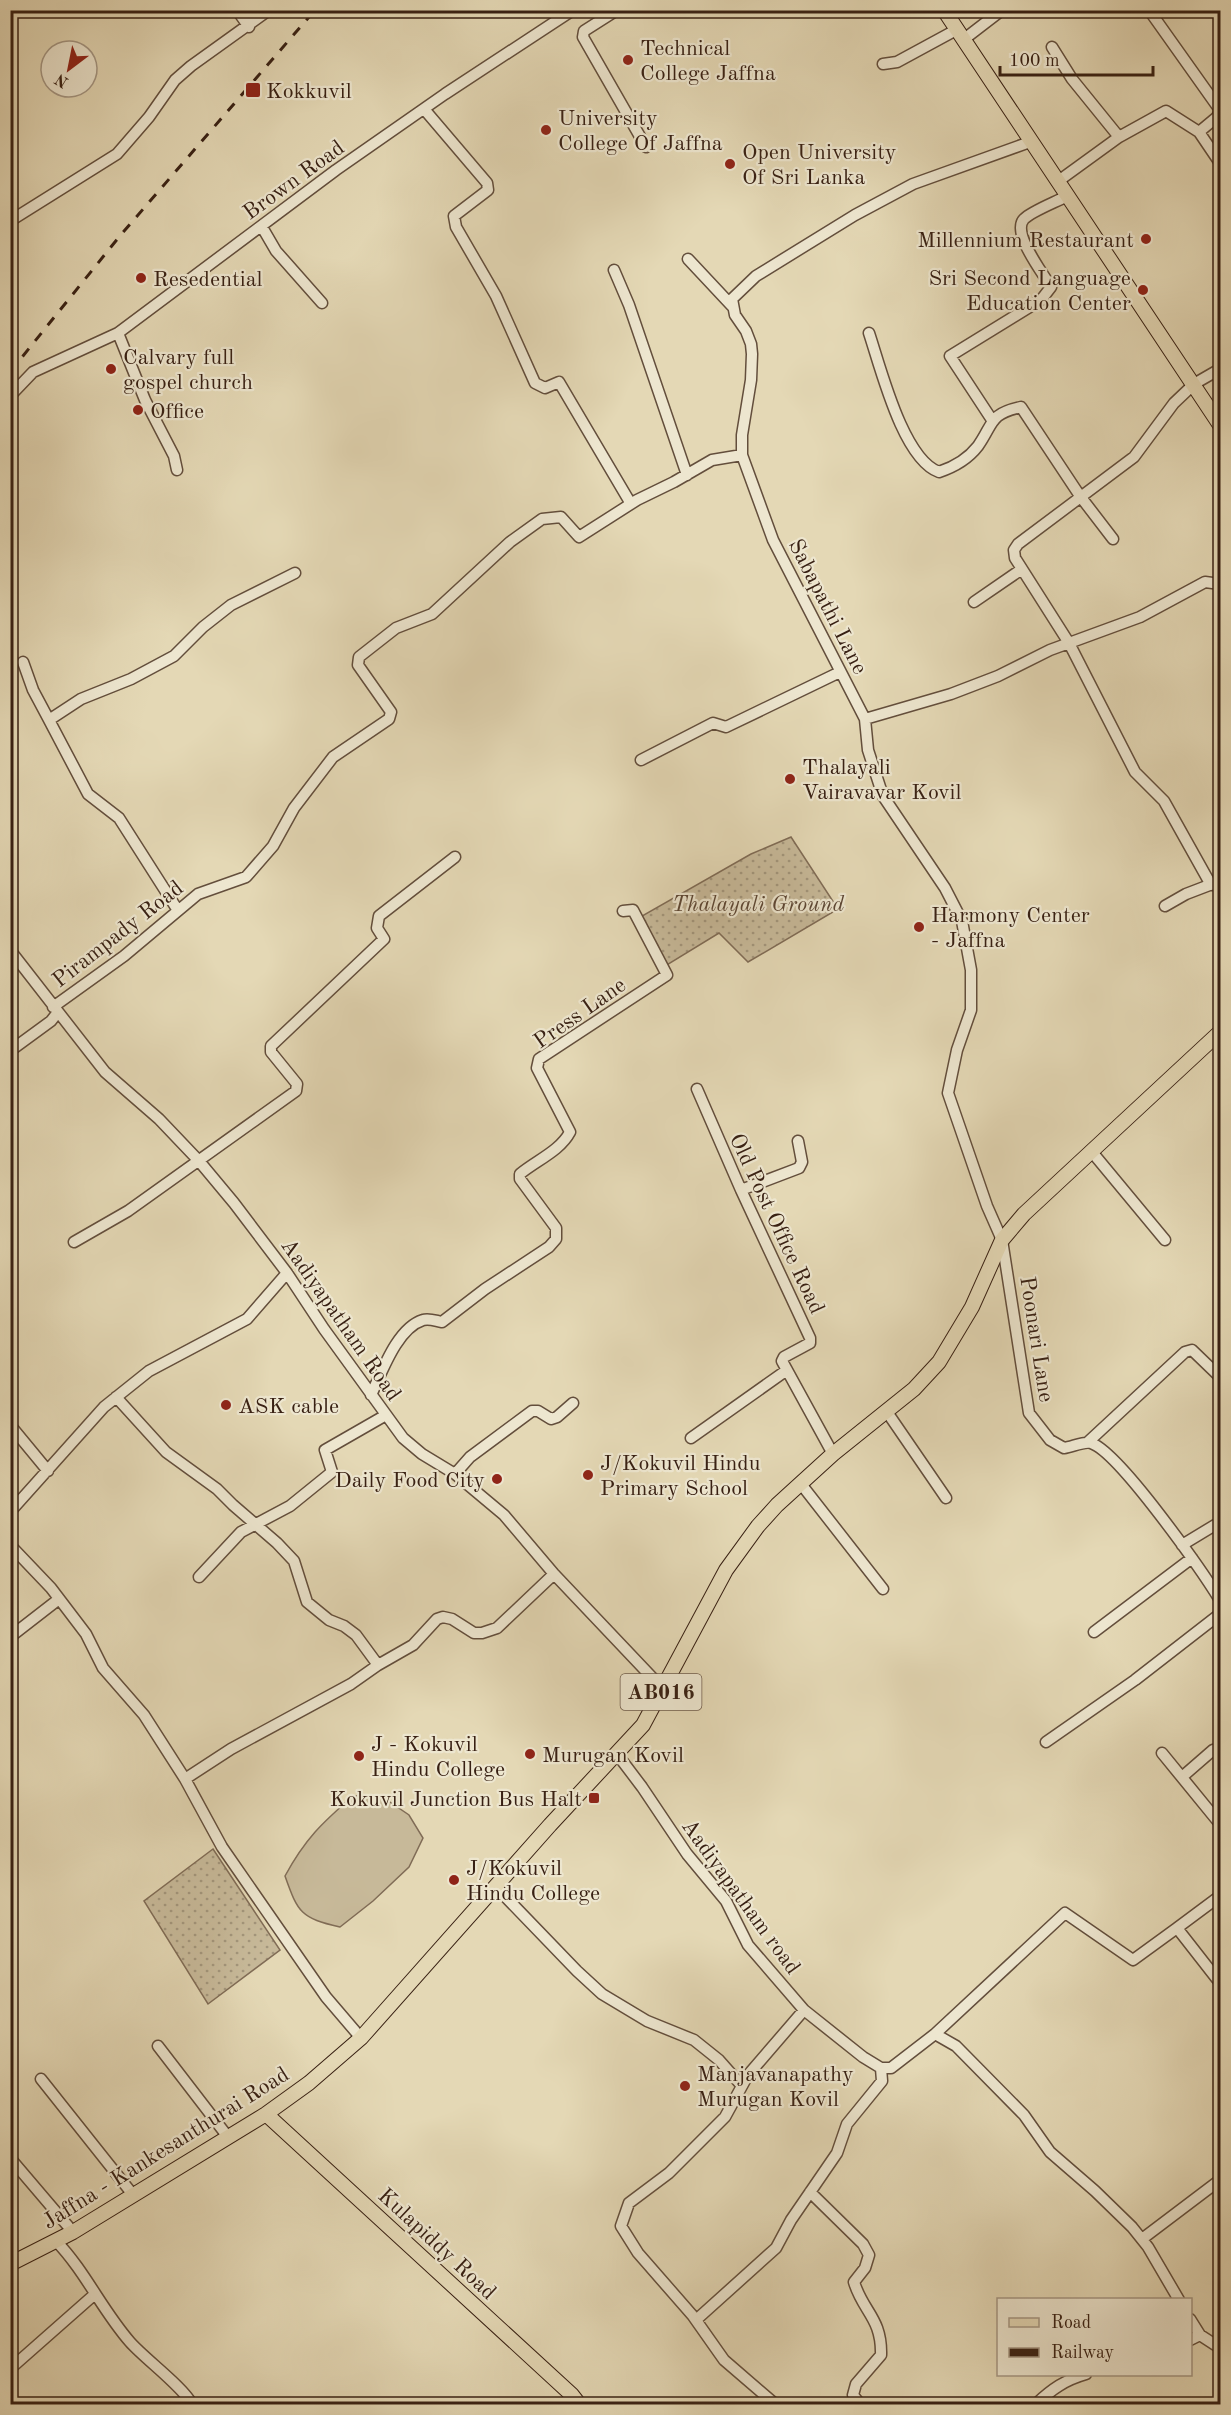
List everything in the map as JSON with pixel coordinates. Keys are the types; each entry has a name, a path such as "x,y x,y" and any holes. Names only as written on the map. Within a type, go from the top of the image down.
{"main road":[{"path":"944,10 1221,425"},
{"name":"Jaffna - Kankesanthurai Road","path":"10,2264 73,2232 266,2114 309,2084 361,2038 495,1886 643,1725 721,1579 739,1551 777,1505 832,1454 914,1389 939,1362 972,1307 1002,1240 1024,1214 1221,1032"},
{"name":"Kulapiddy Road","path":"266,2114 572,2395 579,2404"}],"street":[{"path":"237,10 249,27"},
{"path":"10,221 117,154 149,117 175,80 190,66 249,27 269,10"},
{"path":"617,10 584,31 583,37 646,147"},
{"path":"883,64 897,62 960,35 1002,10"},
{"path":"1149,10 1221,110 1217,117 1199,132"},
{"name":"Brown Road","path":"10,396 33,372 118,333 336,170 563,13"},
{"path":"1052,47 1072,79 1119,137"},
{"path":"424,109 488,183 488,190 454,216 456,226 496,296 535,383 545,388 559,382 631,504"},
{"path":"1057,182 1119,137 1166,111 1199,132 1221,163"},
{"path":"732,306 732,300 756,276 855,215 913,184 1030,142"},
{"path":"992,420 950,356 1041,300 1051,287 1022,238 1020,228 1024,219 1067,196"},
{"path":"262,227 276,251 322,303"},
{"name":"Sabapathi Lane","path":"688,259 732,306 749,338 752,354 751,380 742,435 742,455 773,540 865,719 867,750 883,796 945,888 962,921 971,970 971,1010 957,1050 948,1093 987,1206 1002,1240"},
{"path":"614,270 629,305 687,475"},
{"path":"118,333 145,400 174,456 177,470"},
{"path":"868,333 902,428 921,461 939,472 956,466 977,447 992,420 1021,406 1080,496 1113,539"},
{"path":"1165,906 1186,894 1216,883 1164,801 1154,788 1135,772 1069,643 1022,569 1014,550 1018,544 1134,457 1174,403 1194,384 1221,369"},
{"name":"Pirampady Road","path":"10,1051 51,1021 55,1009 124,956 177,909 198,894 246,877 273,846 294,808 333,757 389,719 392,712 358,665 359,657 396,628 432,614 510,542 542,519 561,517 579,537 631,504 711,460 742,455"},
{"path":"974,602 1022,569"},
{"path":"49,720 81,699 131,679 174,656 203,627 231,605 295,573"},
{"path":"865,719 951,694 998,676 1069,643 1140,616 1205,582 1221,584"},
{"path":"23,662 33,690 88,794 119,818 177,909"},
{"path":"641,760 713,723 726,727 840,672"},
{"path":"74,1242 128,1211 296,1091 297,1084 271,1052 272,1046 384,939 376,928 380,916 455,857"},
{"name":"Press Lane","path":"371,1395 394,1347 412,1325 426,1318 442,1322 484,1289 549,1247 556,1239 556,1228 520,1179 520,1174 564,1143 570,1132 537,1068 539,1059 667,975 633,910 623,911"},
{"name":"Aadiyapatham Road","path":"10,950 105,1072 159,1119 199,1161 287,1273 403,1438 422,1454 455,1474 504,1515 554,1574 663,1689"},
{"name":"Old Post Office Road","path":"697,1089 810,1338 810,1343 784,1357 782,1361 787,1370"},
{"path":"741,1190 799,1168 802,1162 798,1141"},
{"path":"1092,1152 1165,1240"},
{"name":"Poonari Lane","path":"1002,1240 1029,1413 1050,1440 1064,1448 1088,1442"},
{"path":"10,1512 116,1396 148,1371 247,1318 287,1273"},
{"path":"1221,1377 1192,1350 1185,1352 1088,1442 1098,1446 1131,1479 1221,1600"},
{"path":"691,1438 787,1370 832,1454"},
{"path":"116,1396 166,1452 217,1489 294,1561 307,1602 329,1620 344,1626 356,1635 378,1665"},
{"path":"455,1474 470,1457 532,1411 538,1411 551,1419 573,1403"},
{"path":"887,1412 946,1498"},
{"path":"199,1576 241,1532 290,1506 332,1472 325,1450 386,1415"},
{"path":"10,1425 48,1471"},
{"path":"801,1484 883,1590"},
{"path":"1182,1545 1221,1522"},
{"path":"10,1545 59,1599 86,1634 103,1668 144,1715 185,1779 222,1847 326,1997 361,2038"},
{"path":"1094,1632 1192,1558"},
{"path":"185,1779 231,1749 351,1684 412,1645 437,1619 443,1617 452,1619 474,1633 497,1628 554,1574"},
{"path":"10,1637 59,1599"},
{"path":"1046,1742 1135,1680 1221,1614"},
{"path":"1182,1777 1214,1750 1221,1748"},
{"path":"1162,1753 1221,1824"},
{"name":"Aadiyapatham road","path":"617,1754 687,1854 726,1900 748,1946 804,2010 863,2057 881,2068"},
{"path":"495,1886 602,1994 646,2021 669,2028 694,2040 720,2060 742,2086"},
{"path":"696,2320 776,2248 791,2220 837,2153 847,2124 882,2081 881,2068 891,2068 935,2034 1065,1912 1133,1960 1221,1896"},
{"path":"1177,1928 1221,1983"},
{"path":"775,2404 724,2360 696,2320 638,2253 621,2226 628,2203 669,2174 725,2117 748,2075 804,2010"},
{"path":"935,2034 956,2046 1024,2115 1050,2152 1095,2190 1142,2239 1178,2298"},
{"path":"158,2046 228,2137"},
{"path":"41,2079 134,2196"},
{"path":"10,2158 73,2232"},
{"path":"1142,2239 1221,2180"},
{"path":"810,2192 863,2244 869,2255 865,2268 854,2282 858,2295 878,2326 881,2355 856,2384 853,2395 860,2404"},
{"path":"56,2241 73,2259 95,2294 130,2341 192,2404"},
{"path":"10,2368 95,2294"},
{"path":"1195,2337 1221,2349"},
{"path":"1036,2404 1053,2388 1068,2379 1079,2376"}],"green space":[{"name":"Thalayali Ground","path":"791,837 838,909 748,962 719,933 662,968 642,916 751,854"},
{"path":"353,1796 381,1796 409,1815 423,1838 409,1867 373,1901 340,1927 309,1917 303,1912 285,1876 315,1832"},
{"path":"213,1849 280,1950 208,2004 144,1901"}],"railway":[{"path":"10,372 119,237 315,10"}],"place":[{"name":"Technical College Jaffna","path":"628,60"},
{"name":"Kokkuvil","path":"253,90"},
{"name":"University College Of Jaffna","path":"546,130"},
{"name":"Open University Of Sri Lanka","path":"730,164"},
{"name":"Millennium Restaurant","path":"1146,239"},
{"name":"Resedential","path":"141,278"},
{"name":"Sri Second Language Education Center","path":"1143,290"},
{"name":"Calvary full gospel church","path":"111,369"},
{"name":"Office","path":"138,410"},
{"name":"Thalayali Vairavavar Kovil","path":"790,779"},
{"name":"Harmony Center - Jaffna","path":"919,927"},
{"name":"ASK cable","path":"226,1405"},
{"name":"J/Kokuvil Hindu Primary School","path":"588,1475"},
{"name":"Daily Food City","path":"497,1479"},
{"name":"Murugan Kovil","path":"530,1754"},
{"name":"J - Kokuvil Hindu College","path":"359,1756"},
{"name":"Kokuvil Junction Bus Halt","path":"594,1798"},
{"name":"J/Kokuvil Hindu College","path":"454,1880"},
{"name":"Manjavanapathy Murugan Kovil","path":"685,2086"}]}
